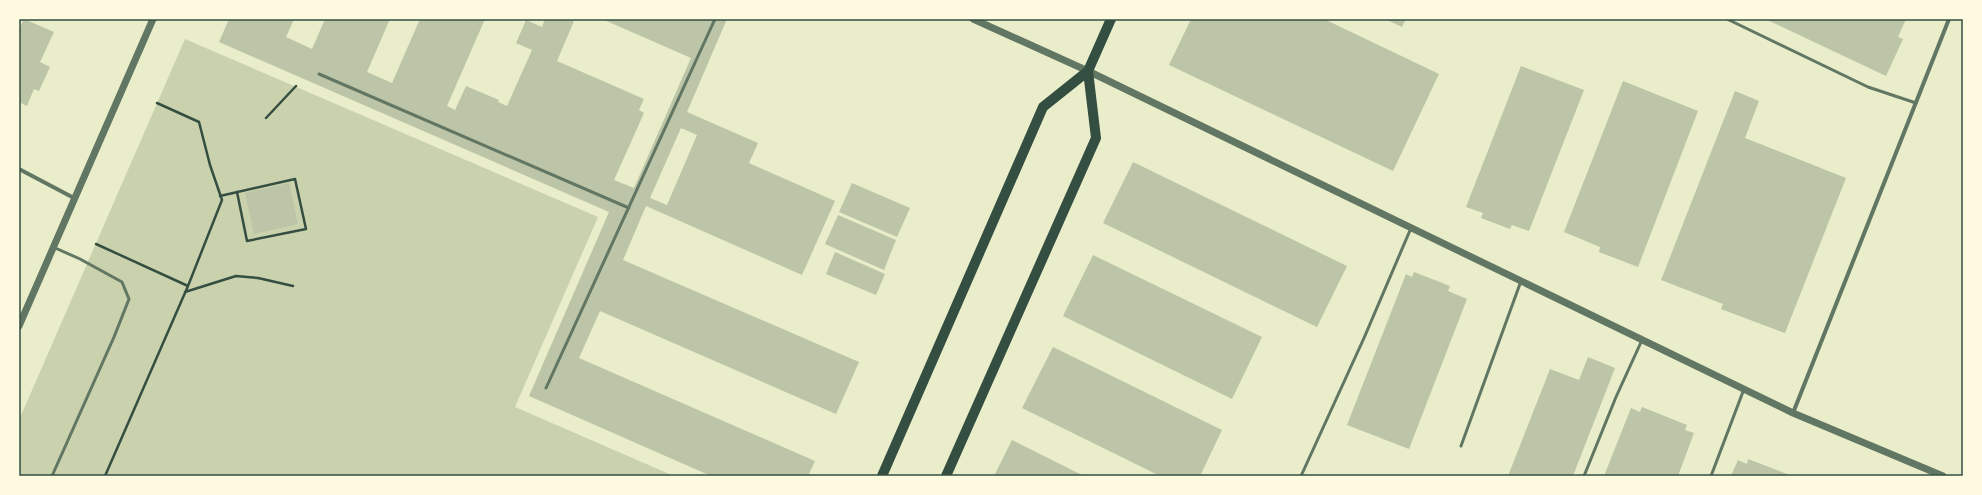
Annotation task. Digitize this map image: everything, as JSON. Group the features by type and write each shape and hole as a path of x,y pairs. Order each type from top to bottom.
{"main road":[{"path":"882,476 1043,107 1088,71 1111,19"},
{"path":"946,476 1096,138 1088,71"}],"street":[{"path":"19,326 153,19"},
{"path":"973,19 1088,71 1793,413 1943,476"},
{"path":"1793,413 1949,19"},
{"path":"19,169 74,198"}],"lane":[{"path":"546,388 716,19"},
{"path":"1727,19 1868,87 1916,103"},
{"path":"319,74 629,208"},
{"path":"1301,476 1364,338 1411,228"},
{"path":"52,476 129,300 122,282 80,259 53,247"},
{"path":"1461,446 1521,281"},
{"path":"1584,476 1616,396 1642,340"},
{"path":"1711,476 1744,389"}],"path":[{"path":"266,118 296,86"},
{"path":"104,476 188,286 222,200 210,165 199,122 157,103"},
{"path":"220,196 295,179 306,229 248,241 238,192"},
{"path":"96,244 188,286"},
{"path":"185,293 236,276 258,278 293,286"}],"green space":[{"path":"185,39 598,217 515,407 674,476 19,476 19,420"}],"building":[{"path":"24,19 54,32 40,62 50,67 39,91 34,89 27,106 19,102 19,29"},
{"path":"229,19 294,19 286,37 312,49 325,19 390,19 367,72 392,83 420,19 485,19 447,106 455,110 466,86 499,100 498,102 507,106 532,50 516,43 526,20 542,27 545,19 569,19 574,21 557,61 644,99 639,110 644,113 614,180 634,188 691,58 602,19 727,19 687,112 758,143 749,163 835,201 802,275 646,206 623,260 859,362 836,414 600,311 579,358 815,461 808,476 711,476 529,396 609,212 219,42","holes":["681,128 697,135 667,205 650,198"]},
{"path":"1191,19 1324,19 1439,74 1393,171 1169,65"},
{"path":"1385,19 1406,19 1402,27"},
{"path":"1765,19 1906,19 1898,37 1903,39 1886,76"},
{"path":"1521,66 1584,90 1529,231 1512,225 1510,229 1481,218 1483,213 1466,207"},
{"path":"1623,81 1698,111 1638,267 1599,252 1600,247 1564,232"},
{"path":"1735,91 1759,101 1745,138 1846,178 1785,333 1721,309 1723,304 1661,280"},
{"path":"1133,162 1347,266 1317,327 1103,223"},
{"path":"289,183 298,224 254,234 245,193"},
{"path":"852,183 910,208 897,237 839,212"},
{"path":"838,215 896,240 884,270 825,244"},
{"path":"835,252 885,274 876,295 826,274"},
{"path":"1093,255 1262,337 1232,399 1063,316"},
{"path":"1414,272 1450,286 1448,291 1467,299 1409,449 1347,425 1406,274 1412,277"},
{"path":"1053,347 1222,430 1200,476 1160,476 1022,408"},
{"path":"1588,357 1615,368 1573,476 1508,476 1550,369 1579,380"},
{"path":"1642,407 1687,425 1685,430 1694,433 1678,476 1604,476 1631,408 1640,412"},
{"path":"1012,440 1084,476 994,476"},
{"path":"1748,459 1792,476 1731,476 1738,460 1747,464"}]}
